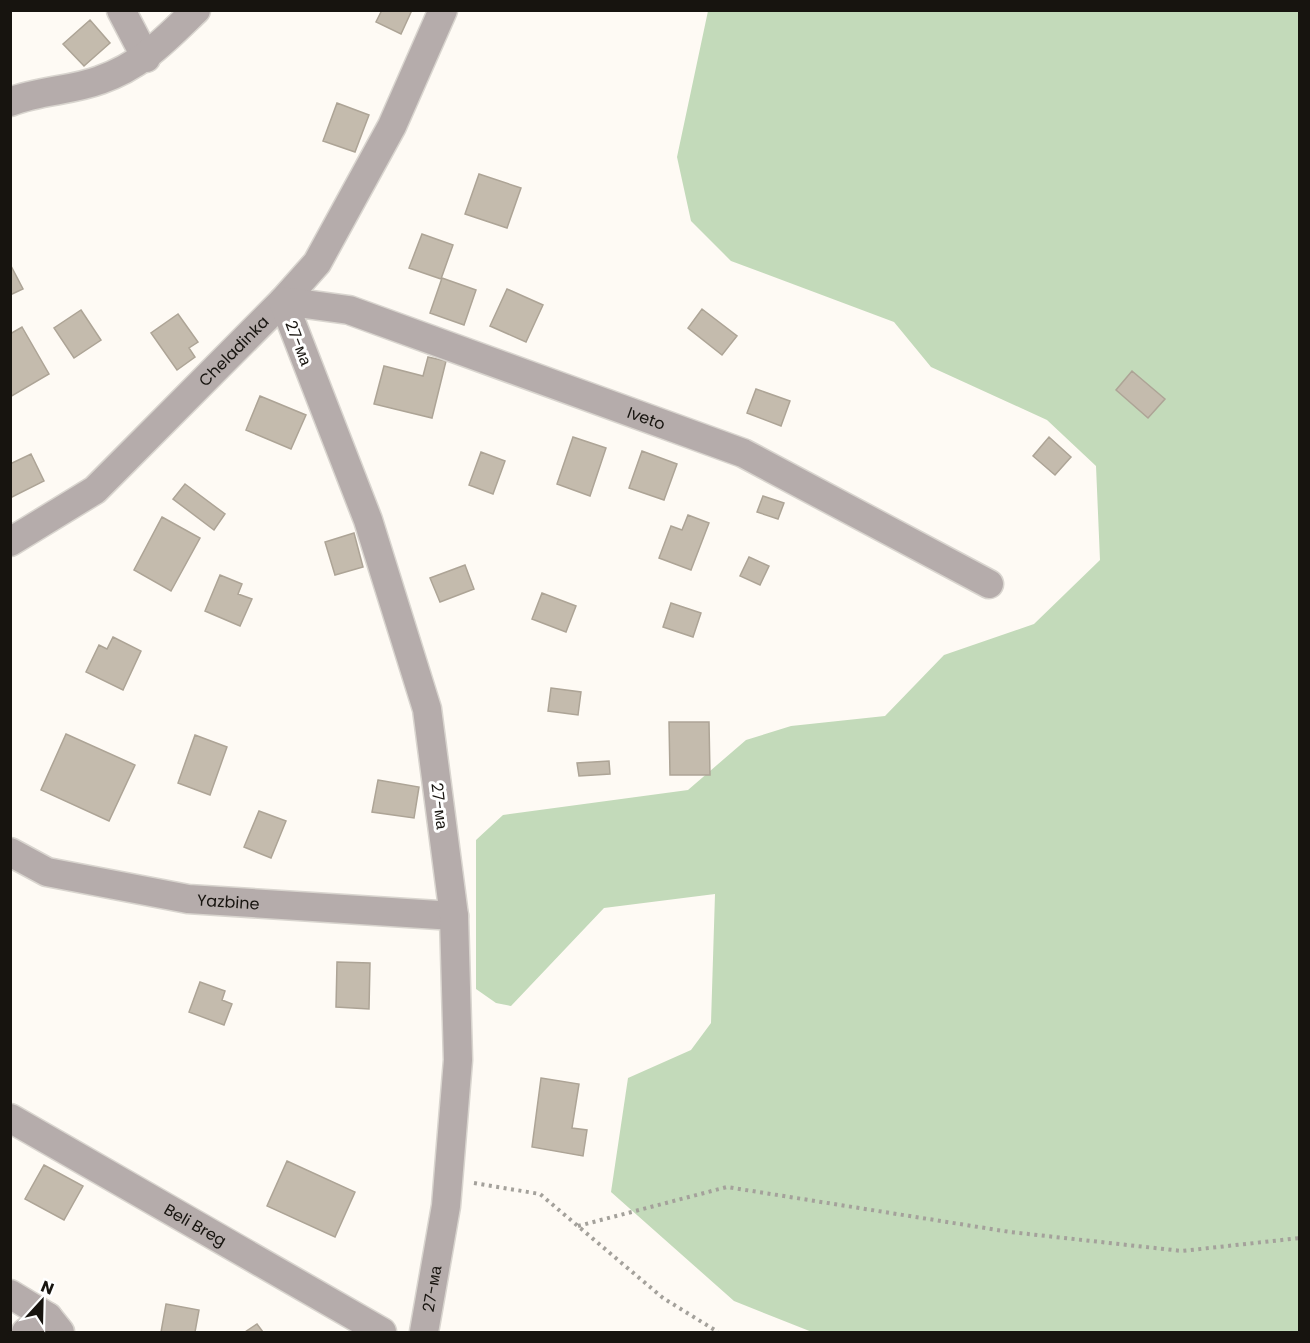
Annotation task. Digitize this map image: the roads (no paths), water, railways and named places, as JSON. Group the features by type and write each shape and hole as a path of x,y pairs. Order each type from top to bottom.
{"street":[{"path":"121,10 147,58"},
{"path":"10,102 33,93 99,81 147,58 196,10"},
{"name":"Cheladinka","path":"10,542 95,490 283,301 322,253 392,126 443,10"},
{"name":"Iveto","path":"283,301 349,310 743,453 989,584"},
{"name":"27-ма","path":"283,301 368,520 427,709 454,916 458,1060 446,1206 424,1332"},
{"name":"Yazbine","path":"10,852 47,872 188,899 454,916"},
{"name":"Beli Breg","path":"10,1118 382,1332"},
{"path":"10,1294 45,1327"}]}
